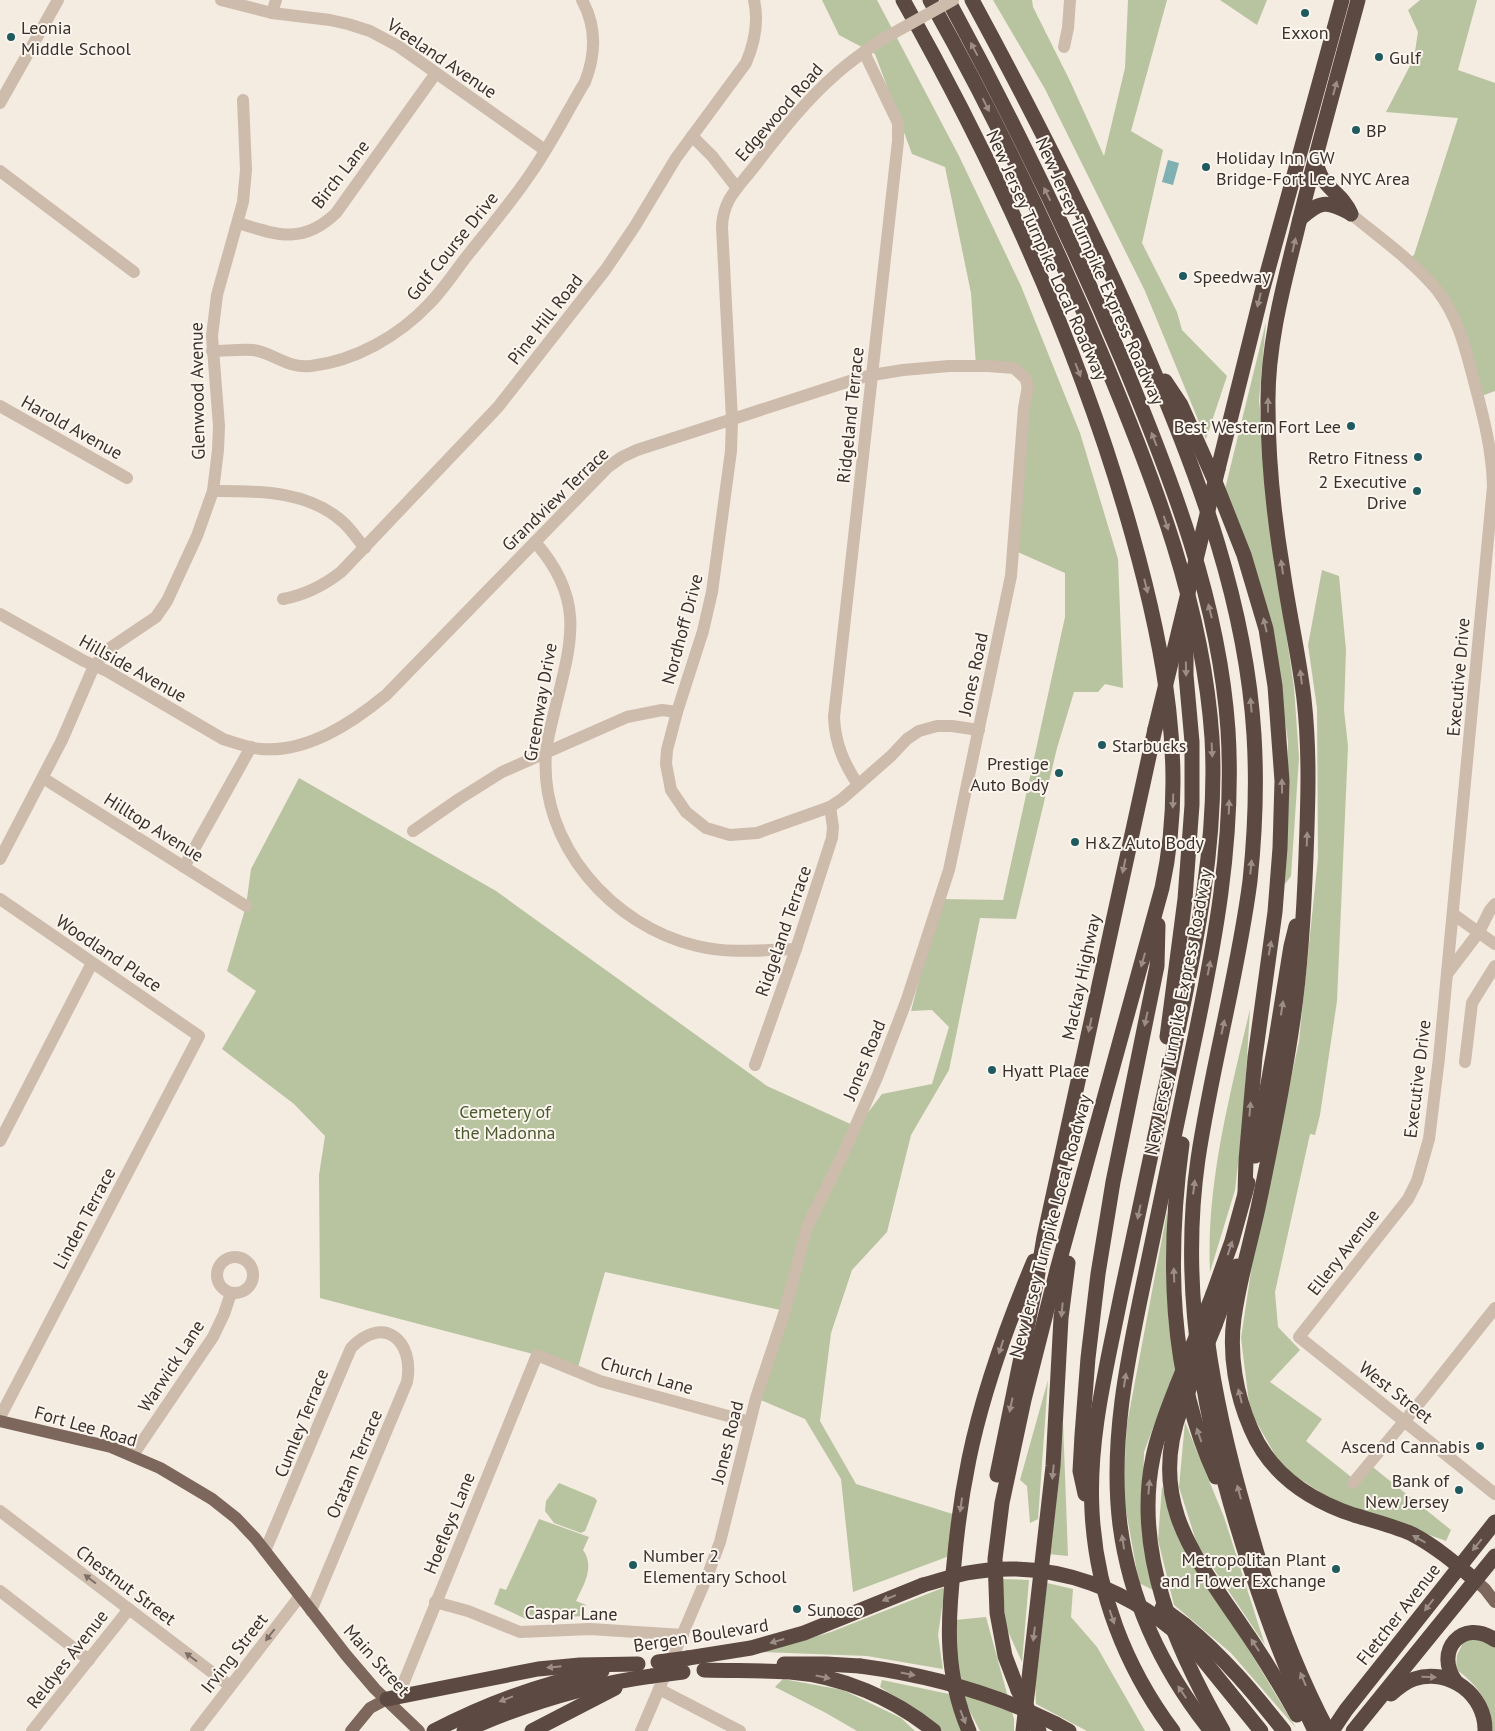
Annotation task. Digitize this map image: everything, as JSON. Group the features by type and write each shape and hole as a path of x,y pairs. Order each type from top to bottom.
{"highway":[{"name":"New Jersey Turnpike Local Roadway","path":"903,0 957,100 1045,287 1088,394 1128,520 1155,626 1171,735 1173,781 1171,830 1167,865 1159,902 1100,1108 1051,1292 1010,1463 997,1531 995,1559 1000,1639 1018,1690 1039,1731"},
{"name":"New Jersey Turnpike Express Roadway","path":"930,0 1014,161 1082,309 1150,477 1182,573 1194,617 1204,673 1212,736 1213,782 1207,878 1200,924 1106,1366 1097,1419 1092,1488 1094,1535 1104,1589 1124,1647 1145,1689 1173,1731"},
{"name":"New Jersey Turnpike Express Roadway","path":"948,0 1041,180 1104,317 1137,397 1194,550 1212,619 1220,665 1229,759 1228,820 1224,868 1217,922 1189,1067 1128,1363 1120,1424 1117,1479 1119,1519 1124,1551 1133,1586 1145,1620 1172,1676 1211,1731"},
{"path":"972,0 1067,181 1144,349 1192,466 1227,576 1238,621 1247,671 1254,741 1255,813 1249,884 1238,954 1200,1144 1193,1200 1191,1236 1193,1305 1199,1359 1216,1444 1233,1512 1253,1578 1278,1646 1295,1690 1315,1731"},
{"path":"1164,1096 1164,1056 1182,927 1190,850 1193,783 1186,675 1186,602 1262,288 1342,0"},
{"path":"1358,0 1300,219 1274,334 1269,370 1270,463 1275,519 1283,574 1297,645 1306,720 1309,777 1301,951 1293,1023 1261,1195 1236,1308 1233,1337 1234,1366 1240,1396 1256,1441 1271,1463 1291,1482 1306,1493 1338,1509 1408,1533 1425,1541 1475,1580"},
{"path":"1316,157 1322,178 1346,203 1351,214"},
{"path":"1300,219 1322,203 1331,204 1351,214"},
{"path":"1144,349 1182,405 1235,530 1260,603 1275,686 1282,781 1280,848 1275,912 1255,1057 1245,1193"},
{"name":"Mackay Highway","path":"1044,1237 1155,729 1186,602"},
{"path":"1223,1731 1191,1672 1173,1629 1160,1589 1150,1534 1148,1496 1153,1458 1162,1424 1232,1241 1254,1160 1291,946 1305,888"},
{"path":"1094,1535 1080,1470 1083,1410 1090,1339 1108,1207 1157,966 1159,902"},
{"path":"1189,1067 1186,1115 1173,1235 1177,1325 1184,1378 1196,1427 1204,1450 1233,1512"},
{"path":"1023,1731 1054,1466 1064,1282 1097,1150 1100,1108"},
{"path":"1261,1195 1237,1267 1180,1409 1172,1432 1168,1462 1172,1496 1183,1530 1202,1567 1308,1731"},
{"path":"1191,1236 1200,1278 1208,1345 1216,1390 1243,1506 1262,1571 1280,1621 1309,1692 1332,1728"},
{"path":"996,1595 987,1551 989,1517 1044,1237"},
{"path":"969,1731 953,1683 948,1643 951,1586 964,1482 975,1432 996,1362 1016,1304 1044,1237"},
{"name":"Fletcher Avenue","path":"1332,1728 1495,1522"},
{"path":"1353,1731 1495,1556"},
{"name":"Bergen Boulevard","path":"464,1731 514,1710 567,1693 655,1669 686,1665 804,1634 923,1585 968,1573 1024,1569 1063,1575"},
{"path":"1063,1575 1100,1586 1134,1602 1166,1623 1196,1651 1261,1731"},
{"path":"1063,1575 1091,1576 1116,1583 1172,1615 1203,1640 1230,1667 1284,1731"},
{"path":"1456,1682 1450,1672 1447,1661 1449,1650 1453,1643 1464,1634 1472,1632 1484,1634 1495,1640"},
{"path":"704,1670 797,1663 860,1666 924,1677 969,1689 1021,1708 1069,1731"},
{"path":"387,1700 538,1668 638,1664"},
{"name":"Bergen Boulevard","path":"435,1731 472,1712 535,1689 581,1675 638,1664 655,1669"},
{"name":"Bergen Boulevard","path":"686,1665 704,1670"},
{"path":"532,1731 655,1669"},
{"path":"704,1670 790,1672 833,1679 879,1696 906,1711 934,1731"},
{"path":"1376,1705 1404,1684 1416,1678 1434,1677 1456,1682 1477,1700 1484,1714 1485,1731"}],"main road":[{"name":"Fort Lee Road","path":"0,1421 88,1441 133,1455 160,1468 212,1499 236,1518 266,1551 311,1610"},
{"path":"1475,1580 1495,1602"},
{"name":"Main Street","path":"311,1610 375,1689 419,1731"},
{"path":"351,1731 370,1708 387,1700"}],"street":[{"path":"0,103 58,0"},
{"name":"Vreeland Avenue","path":"221,0 272,13 330,20 370,31 398,46 545,150"},
{"path":"272,13 276,0"},
{"name":"Golf Course Drive","path":"212,351 254,350 287,364 310,366 356,354 378,344 396,333 430,304 510,202 545,150 585,82 591,67 594,38 592,24 582,0"},
{"name":"Pine Hill Road","path":"283,599 310,592 341,572 498,407 606,269 635,226 676,158 746,63 756,32 754,0"},
{"name":"Edgewood Road","path":"737,188 777,137 834,75 881,40 953,0"},
{"path":"1064,47 1068,28 1070,0"},
{"name":"Ridgeland Terrace","path":"858,785 842,759 837,746 834,717 898,141 898,123 864,52"},
{"name":"Birch Lane","path":"238,223 269,233 288,235 305,233 327,221 336,212 436,73"},
{"name":"Glenwood Avenue","path":"0,859 66,733 94,666 110,648 156,617 168,601 197,536 212,491 218,450 219,426 212,351 213,317 217,295 243,202 246,180 243,100"},
{"path":"692,136 712,156 737,188"},
{"path":"0,171 134,272"},
{"name":"Nordhoff Drive","path":"737,188 730,196 724,209 722,227 732,419 731,451 712,592 703,631 667,750 668,777 671,790 686,812 695,820 717,832 742,835 763,832 830,807 842,799 891,756 906,739 919,731 937,726 979,730"},
{"name":"Executive Drive","path":"1351,214 1422,274 1446,304 1457,322 1464,341 1489,436 1492,461 1493,486 1447,974 1429,1139 1414,1188"},
{"name":"Grandview Terrace","path":"251,747 276,748 302,743 337,729 364,713 386,695 608,467 622,457 637,450 872,375 948,366 988,366 1014,368 1025,378"},
{"name":"Jones Road","path":"641,1731 720,1542 756,1398 785,1311 807,1227 845,1150 878,1076 906,1002 949,870 1011,576 1024,408 1028,394 1025,378"},
{"name":"Harold Avenue","path":"0,406 127,478"},
{"path":"212,491 271,492 302,499 337,517 365,548"},
{"name":"Greenway Drive","path":"535,542 555,567 562,581 570,611 568,654 546,753 547,786 558,826 568,848 591,882 606,897 624,912 659,933 698,946 739,951 796,950"},
{"name":"Hillside Avenue","path":"0,614 94,666 107,671 223,739 251,747"},
{"path":"413,831 502,772 627,717 662,710 678,712"},
{"path":"184,867 251,747"},
{"name":"Hilltop Avenue","path":"43,778 246,906"},
{"name":"Ridgeland Terrace","path":"755,1066 796,950 832,838 834,827 830,807"},
{"name":"Woodland Place","path":"0,899 199,1036"},
{"path":"1447,974 1479,932 1495,904"},
{"path":"1453,914 1495,944"},
{"path":"0,1141 92,963"},
{"path":"1465,1062 1472,1003 1495,966"},
{"name":"Linden Terrace","path":"0,1417 199,1036"},
{"name":"Ellery Avenue","path":"1298,1337 1408,1199 1414,1188"},
{"name":"Warwick Lane","path":"133,1455 213,1337 231,1293"},
{"path":"1353,1483 1495,1308"},
{"name":"Cumley Terrace","path":"266,1551 351,1348 358,1341 372,1334 390,1334"},
{"name":"Oratam Terrace","path":"311,1610 407,1382 409,1372 407,1351 402,1343 390,1334"},
{"name":"West Street","path":"1298,1337 1495,1494"},
{"name":"Church Lane","path":"537,1355 600,1382 750,1422"},
{"name":"Hoefleys Lane","path":"387,1700 395,1695 403,1684 537,1355"},
{"name":"Chestnut Street","path":"0,1511 230,1686"},
{"path":"0,1591 89,1660"},
{"name":"Irving Street","path":"196,1731 300,1596"},
{"name":"Caspar Lane","path":"435,1602 468,1611 520,1632 590,1629 682,1635"},
{"name":"Reldyes Avenue","path":"32,1731 129,1609"},
{"path":"659,1689 740,1731"}],"green space":[{"name":"Cemetery of the Madonna","path":"822,0 877,0 959,156 1021,286 1080,433 1118,559 1123,688 1105,684 1098,692 1074,692 1057,748 1016,919 980,918 949,1070 911,1135 887,1232 852,1270 831,1333 820,1421 856,1484 956,1515 952,1555 853,1592 841,1479 805,1419 756,1398 785,1311 605,1272 577,1371 537,1355 320,1298 319,1175 325,1136 294,1104 222,1049 256,991 227,971 246,906 251,869 299,778 496,891 767,1086 857,1127 882,1094 932,1084 949,1027 932,1010 911,1011 940,899 1003,900 1065,617 1065,573 1013,550 1024,408 1020,372 976,366 971,293 945,167 912,154 875,54 839,35"},
{"path":"993,0 1032,0 1033,7 1070,81 1104,156 1125,68 1128,0 1167,0 1131,131 1163,150 1142,243 1177,312 1182,330 1227,376 1206,439 1145,291 1045,89"},
{"path":"1220,0 1267,0 1257,25"},
{"path":"1420,0 1477,0 1458,70 1495,83 1495,391 1479,397 1457,322 1406,260 1414,255 1458,118 1386,112 1414,58 1418,32 1408,10"},
{"path":"1266,322 1259,400 1275,558 1294,687 1299,758 1291,876 1285,884 1288,741 1279,682 1225,489"},
{"path":"1322,570 1339,576 1346,650 1344,710 1348,746 1337,1001 1320,1115 1315,1135 1310,1134 1275,1292 1278,1327 1300,1350 1270,1382 1322,1419 1306,1441 1355,1480 1369,1464 1451,1530 1446,1541 1329,1498 1282,1467 1250,1411 1241,1338 1253,1258 1299,1041 1318,858 1317,708 1308,645"},
{"path":"1250,1009 1243,1122 1235,1190 1210,1272 1212,1205 1221,1139"},
{"path":"1167,1212 1167,1284 1178,1361 1144,1452 1142,1526 1153,1590 1139,1583 1123,1494 1127,1424"},
{"path":"1048,1380 1038,1519 1030,1523 1027,1486 1020,1480"},
{"path":"1063,1421 1068,1556 1048,1554"},
{"path":"1185,1422 1224,1517 1265,1645 1197,1544 1179,1487"},
{"path":"559,1483 595,1498 597,1501 585,1531 581,1533 554,1523 545,1511 546,1501"},
{"path":"1162,1486 1188,1556 1235,1627 1296,1728 1231,1653 1174,1605 1158,1540"},
{"path":"539,1519 589,1537 583,1550 588,1563 587,1575 576,1601 586,1605 582,1616 528,1620 494,1604 500,1588 506,1590"},
{"path":"1002,1579 1029,1580 1022,1662 1006,1627"},
{"path":"1047,1583 1073,1589 1071,1617 1097,1647 1145,1731 1087,1731 1036,1704 1035,1679"},
{"path":"945,1587 938,1635 943,1669 867,1656 762,1652 831,1632"},
{"path":"986,1617 1014,1719 1014,1731 980,1731 964,1700 958,1674 955,1620"},
{"path":"1478,1638 1495,1646 1495,1731 1493,1731 1482,1696 1472,1683 1456,1669 1457,1655 1464,1641"},
{"path":"783,1679 843,1690 901,1718 915,1731 857,1731 775,1687"},
{"path":"882,1680 949,1694 963,1731 943,1731 921,1713 880,1687"}],"water":[{"path":"1168,160 1179,163 1173,185 1162,182"}],"place":[{"name":"Exxon","path":"1305,13"},
{"name":"Leonia Middle School","path":"11,37"},
{"name":"Gulf","path":"1379,57"},
{"name":"BP","path":"1356,130"},
{"name":"Holiday Inn GW Bridge-Fort Lee NYC Area","path":"1206,167"},
{"name":"Speedway","path":"1183,276"},
{"name":"Best Western Fort Lee","path":"1351,426"},
{"name":"Retro Fitness","path":"1418,457"},
{"name":"2 Executive Drive","path":"1417,491"},
{"name":"Starbucks","path":"1102,745"},
{"name":"Prestige Auto Body","path":"1059,773"},
{"name":"H&Z Auto Body","path":"1075,842"},
{"name":"Hyatt Place","path":"992,1070"},
{"name":"Ascend Cannabis","path":"1480,1446"},
{"name":"Bank of New Jersey","path":"1459,1490"},
{"name":"Number 2 Elementary School","path":"633,1565"},
{"name":"Metropolitan Plant and Flower Exchange","path":"1336,1569"},
{"name":"Sunoco","path":"797,1609"}]}
